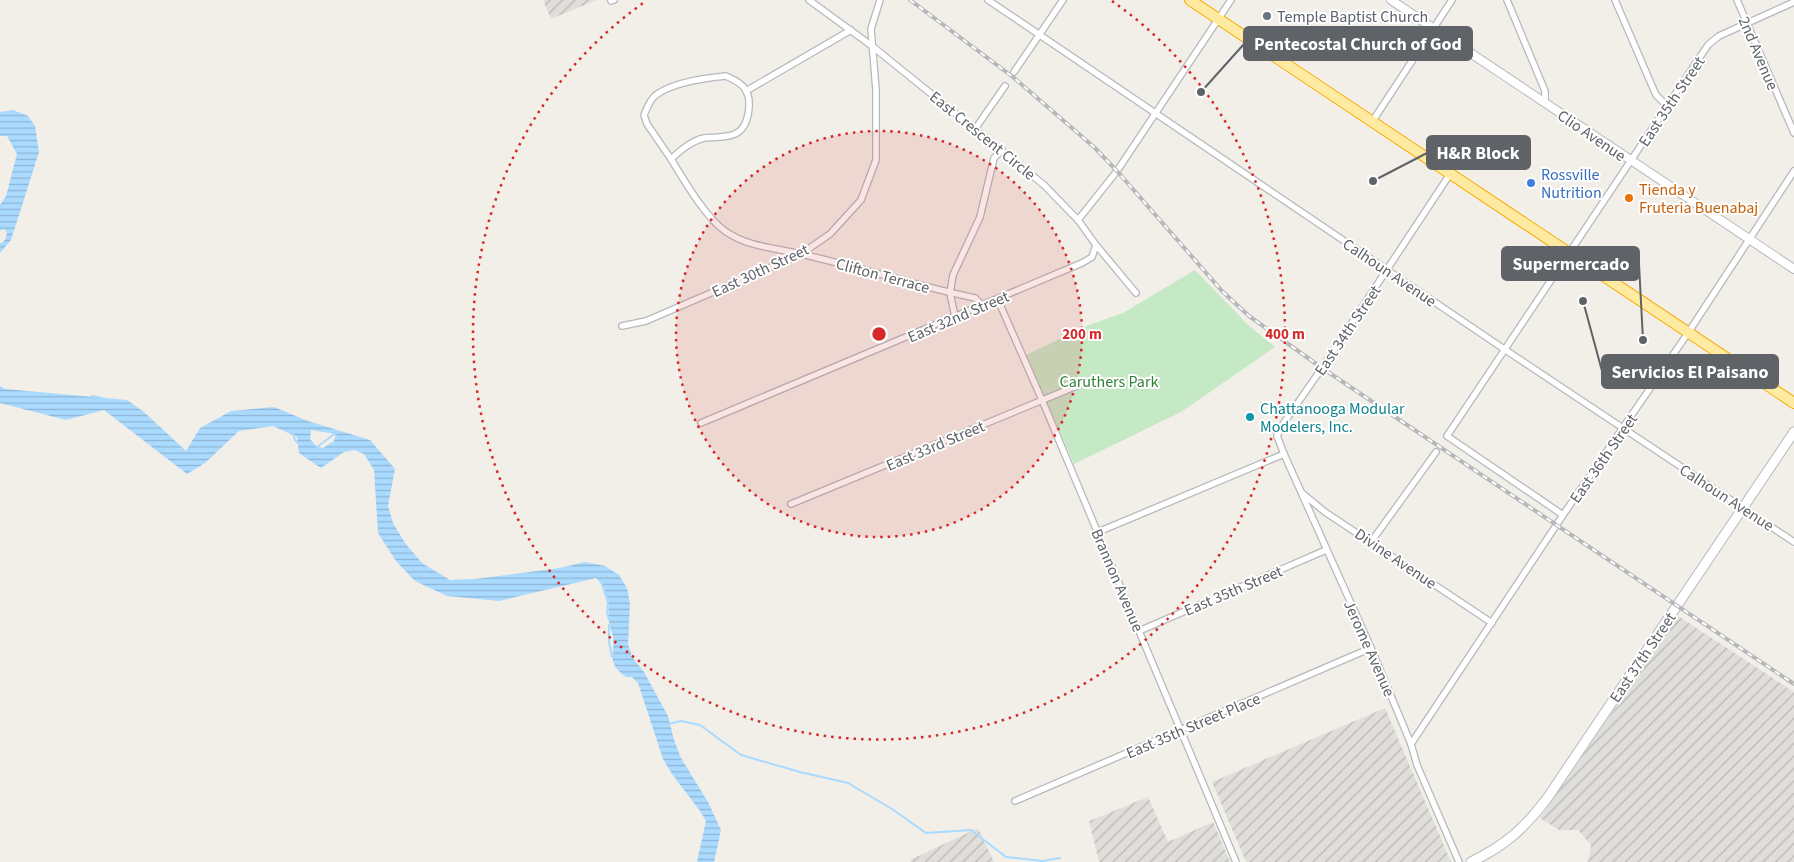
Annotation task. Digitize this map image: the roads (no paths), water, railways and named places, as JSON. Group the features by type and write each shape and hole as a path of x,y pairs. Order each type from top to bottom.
{"highway":[{"path":"1190,0 1794,403"}],"main road":[{"name":"East 37th Street","path":"1471,862 1492,852 1530,821 1794,432"}],"street":[{"name":"East Crescent Circle","path":"810,0 872,46 1044,185 1078,220 1096,245 1136,292"},
{"name":"East 30th Street","path":"622,326 646,321 801,254 830,234 861,200 876,160 876,90 871,29 880,0"},
{"name":"Calhoun Avenue","path":"988,0 1504,349 1794,542"},
{"path":"1014,72 1063,0"},
{"path":"1078,220 1117,170 1231,0"},
{"name":"Clio Avenue","path":"1391,0 1794,269"},
{"path":"1372,122 1452,0"},
{"path":"1507,0 1545,91 1545,104"},
{"path":"1615,0 1656,96 1667,106"},
{"name":"2nd Avenue","path":"1737,0 1794,133"},
{"name":"East 35th Street","path":"1563,515 1447,436 1630,160 1713,40 1794,2"},
{"path":"670,159 690,144 701,139 734,134 740,130 745,122 749,108 746,91 850,30"},
{"name":"Clifton Terrace","path":"746,91 741,84 726,76 694,80 656,95 649,103 644,115 646,124 670,159 712,219 725,231 757,245 801,254 975,298 983,306"},
{"path":"975,129 1005,86"},
{"path":"955,317 950,293 953,275 980,217 994,158 1002,150"},
{"name":"East 36th Street","path":"1411,744 1563,515 1688,333 1794,171"},
{"name":"East 34th Street","path":"1277,436 1283,424 1450,174"},
{"name":"East 32nd Street","path":"701,423 998,300 1082,263 1092,257 1096,245"},
{"name":"Brannon Avenue","path":"998,300 1140,631 1236,862"},
{"name":"East 33rd Street","path":"791,504 1079,385"},
{"name":"Jerome Avenue","path":"1277,436 1300,492 1371,648 1411,744 1417,764 1459,862"},
{"path":"1371,542 1436,452"},
{"path":"1098,532 1284,454"},
{"name":"Divine Avenue","path":"1300,492 1325,512 1492,623"},
{"name":"East 35th Street","path":"1140,631 1326,550"},
{"name":"East 35th Street Place","path":"1016,801 1371,648"}],"water":[{"path":"13,110 28,116 35,126 39,152 11,240 0,253 0,244 5,240 7,232 4,229 0,230 0,205 6,196 17,154 7,136 0,136 0,112"},
{"path":"0,386 5,389 127,400 144,412 186,451 200,428 231,411 274,407 308,421 370,440 395,469 388,506 393,523 405,543 422,563 450,580 475,579 560,568 585,562 605,566 619,575 627,588 630,604 628,644 632,657 644,672 668,716 681,758 708,802 721,830 714,862 697,862 706,821 663,759 638,683 632,677 626,677 616,668 613,659 613,636 609,623 606,593 596,578 499,601 447,596 415,581 396,561 378,533 374,470 364,454 354,450 344,452 321,468 299,453 297,437 273,426 239,431 205,463 187,474 104,410 66,420 0,403","holes":["311,430 336,434 334,441 323,448 317,447 310,439"]}],"waterway":[{"path":"92,396 102,398"},
{"path":"293,433 295,440 299,444"},
{"path":"316,448 334,434 336,435"},
{"path":"602,584 608,603 607,612 609,620"},
{"path":"609,625 609,642 612,657"},
{"path":"668,724 681,721 700,725 741,755 800,772 848,783 892,809 926,833 971,830 1006,857 1043,861 1060,858"}],"railway":[{"path":"910,0 1013,77 1094,147 1222,291 1249,316 1322,368 1794,684"}],"place":[{"name":"Temple Baptist Church","path":"1267,16"},
{"name":"Pentecostal Church of God","path":"1201,92"},
{"name":"H&R Block","path":"1373,181"},
{"name":"Rossville Nutrition","path":"1531,183"},
{"name":"Tienda y Fruteria Buenabaj","path":"1629,198"},
{"name":"Servicios El Paisano","path":"1583,301"},
{"name":"Supermercado","path":"1643,340"},
{"name":"Chattanooga Modular Modelers, Inc.","path":"1250,417"}],"park label":[{"name":"Caruthers Park","path":"1109,381"}]}
